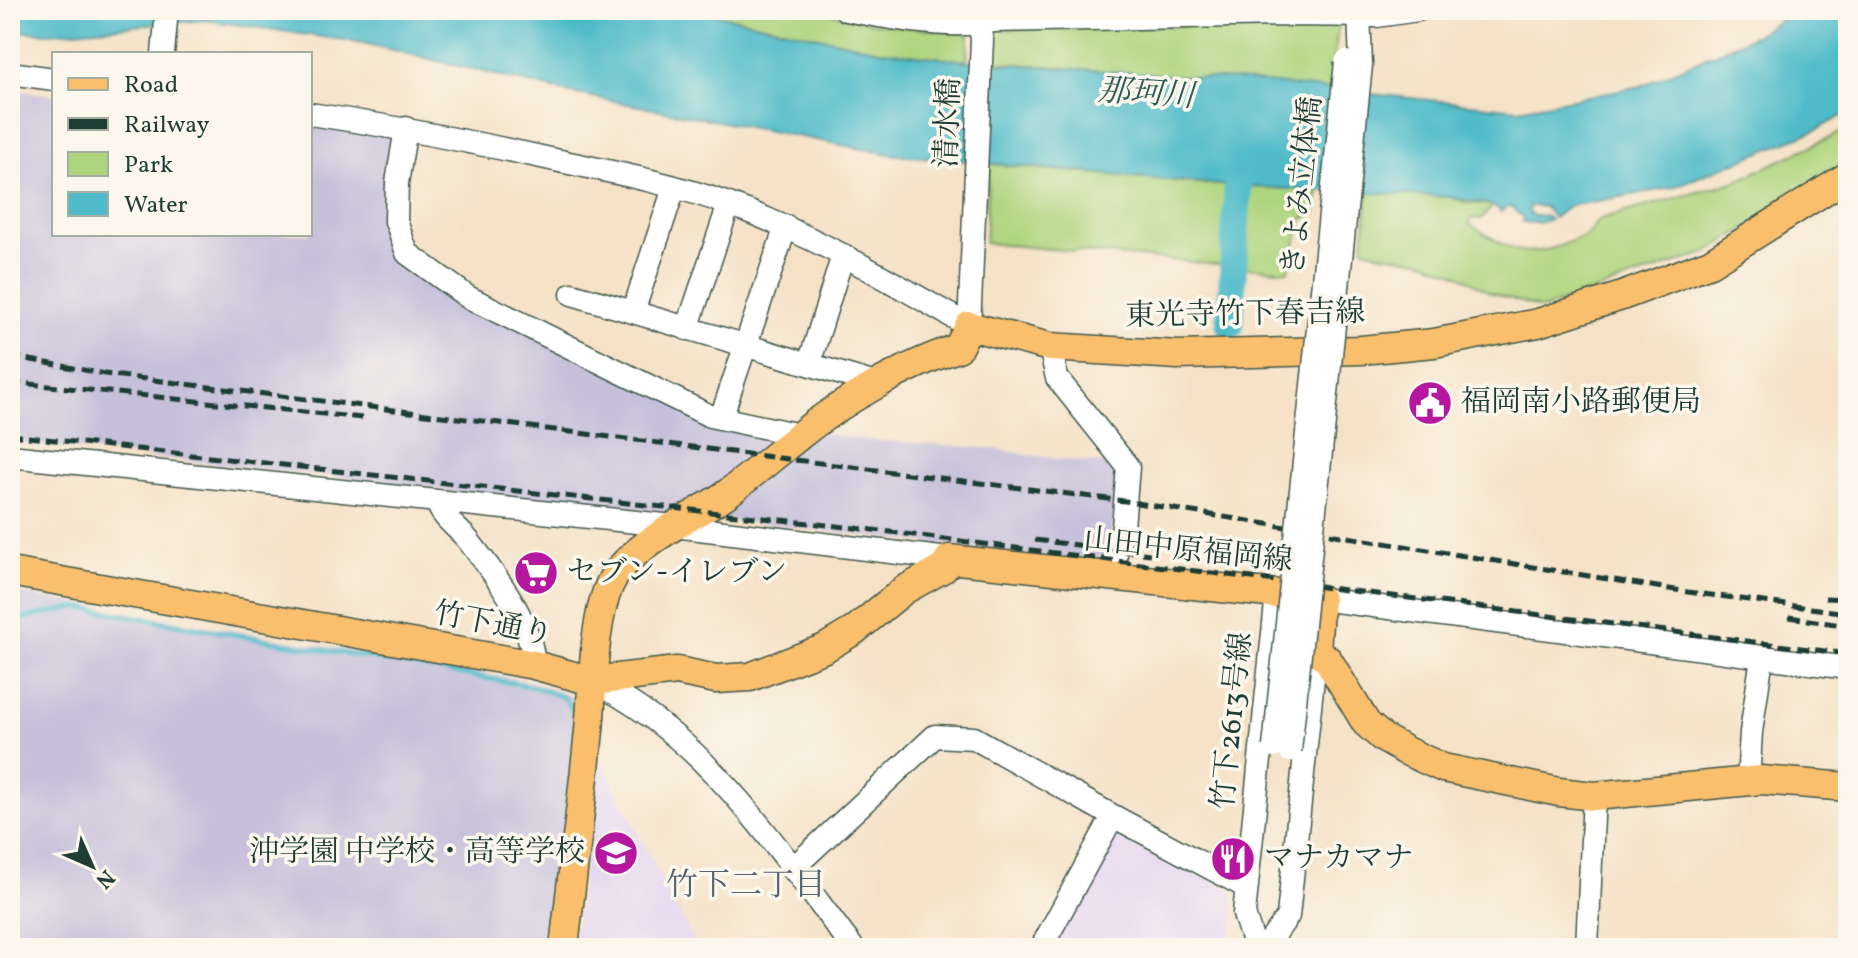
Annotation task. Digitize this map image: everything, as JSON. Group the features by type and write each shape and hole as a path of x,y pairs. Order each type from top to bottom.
{"main road":[{"name":"東光寺竹下春吉線","path":"969,326 1050,347 1178,355 1361,350 1434,343 1538,323 1710,263 1848,176"},
{"path":"564,948 592,681 609,586 621,567 674,526 728,492 800,435 879,385 936,355 958,348 969,326"},
{"path":"592,681 677,671 716,679 750,677 825,648 855,630 904,590 944,568 949,559"},
{"name":"山田中原福岡線","path":"949,559 1320,599 1316,650"},
{"name":"竹下通り","path":"10,572 534,665 592,681"},
{"path":"1316,650 1328,660 1366,723 1383,738 1443,768 1559,792 1594,796 1761,780 1848,787"}],"street":[{"path":"163,52 167,10"},
{"path":"846,10 919,21 980,25 994,21 1418,10"},
{"name":"きよみ立体橋","path":"1260,948 1257,913 1282,749 1359,13"},
{"name":"清水橋","path":"969,326 976,209 980,25"},
{"path":"10,73 52,79"},
{"path":"312,114 406,128 605,171 729,204 786,226 969,326"},
{"path":"406,128 397,183 396,221 407,253 468,297 710,416 800,435"},
{"path":"633,312 674,188"},
{"path":"687,329 729,204"},
{"path":"721,418 786,226"},
{"path":"809,364 843,255"},
{"path":"572,294 879,385"},
{"path":"1050,347 1057,378 1128,467 1123,527 1110,577"},
{"path":"10,456 674,526 949,559"},
{"path":"437,502 439,510 467,539 506,594 530,638 534,665"},
{"name":"竹下2613号線","path":"1260,948 1244,914 1277,594"},
{"path":"1320,599 1848,668"},
{"path":"1260,948 1288,916 1316,650"},
{"path":"1748,783 1762,657"},
{"name":"竹下通り","path":"592,681 628,699 693,751 748,811 853,948"},
{"path":"792,869 935,736 974,738 1246,887"},
{"path":"1587,948 1594,796"},
{"path":"1041,948 1113,816"}],"shaded area":[{"path":"10,90 52,95 52,236 312,236 312,125 396,135 399,251 714,424 824,433 864,440 988,448 1118,465 1110,565 714,518 492,497 375,481 10,442"},
{"path":"10,592 528,681 586,702 556,948 10,948"},
{"name":"沖学園 中学校・高等学校","path":"599,757 697,948 573,948"},
{"path":"1125,831 1230,888 1235,896 1230,948 1052,948 1113,835"}],"green space":[{"path":"695,10 813,10 879,24 969,34 967,61 883,51"},
{"path":"1339,22 1329,90 995,62 996,30"},
{"path":"1848,129 1848,162 1708,252 1542,309 1489,292 1460,275 1424,261 1363,248 1368,191 1449,197 1468,203 1494,205 1481,219 1473,218 1469,224 1507,246 1529,252 1541,251 1585,236 1600,219 1734,182"},
{"path":"989,164 1232,186 1319,190 1315,212 1302,220 1288,271 985,243"}],"water":[{"name":"那珂川","path":"10,10 695,10 883,51 967,61 1235,80 1518,109 1641,86 1756,35 1796,10 1848,10 1848,113 1814,131 1671,188 1569,206 1554,218 1545,207 1531,206 1529,213 1545,215 1550,220 1537,223 1522,222 1523,218 1511,207 1501,212 1484,203 1449,197 1232,186 889,154 566,92 363,43 206,20 50,33 10,31"}],"waterway":[{"path":"1230,325 1240,150"},
{"path":"10,624 28,617 78,607 535,687 565,698 575,715"}],"railway":[{"path":"10,356 105,374 1125,501 1688,592 1848,613"},
{"path":"10,382 363,418"},
{"path":"10,435 882,531 1848,654"},
{"path":"1035,540 1150,554"},
{"path":"1825,598 1848,599"},
{"path":"1789,617 1848,626"}],"place":[{"name":"福岡南小路郵便局","path":"1430,403"},
{"name":"セブン-イレブン","path":"536,573"},
{"name":"沖学園 中学校・高等学校","path":"616,853"},
{"name":"マナカマナ","path":"1233,859"}],"district":[{"name":"竹下二丁目","path":"746,887"}]}
